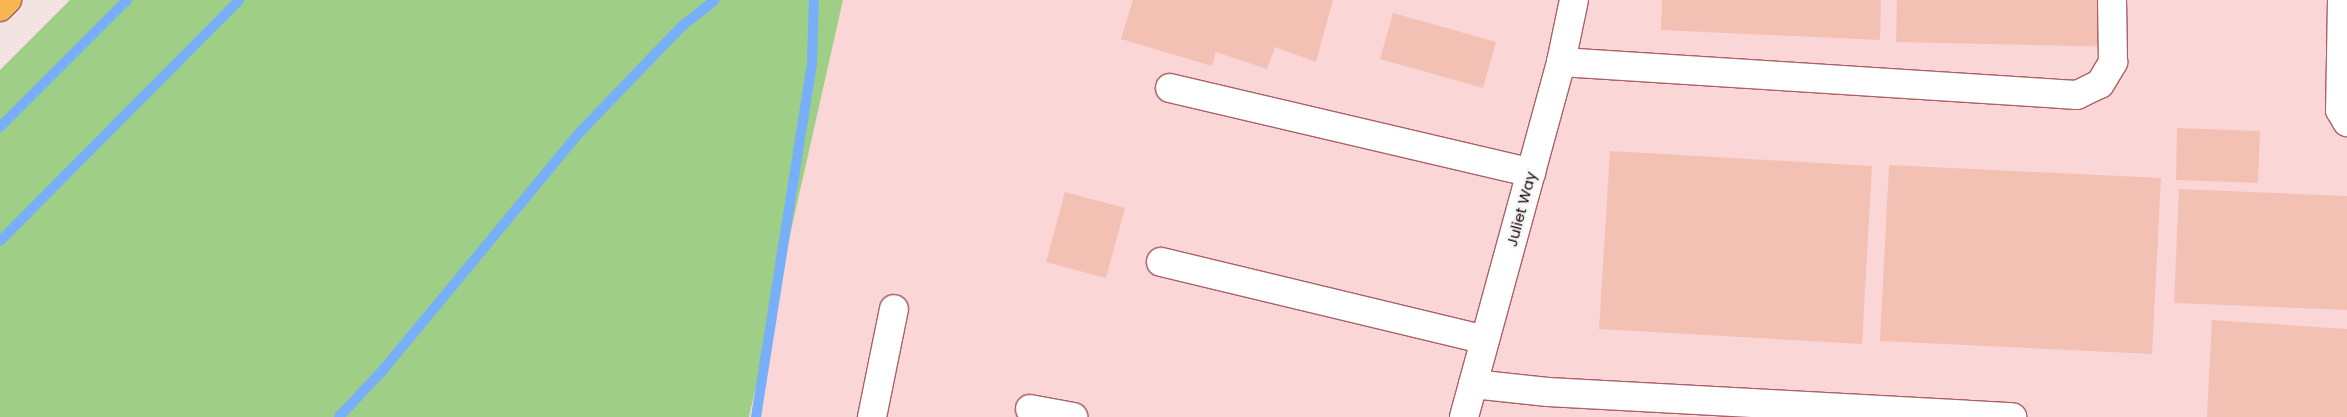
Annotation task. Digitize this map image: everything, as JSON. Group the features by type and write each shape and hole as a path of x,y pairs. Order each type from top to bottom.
{"highway":[{"path":"0,7 7,0"}],"street":[{"name":"Juliet Way","path":"1464,417 1561,62 1574,0"},
{"path":"1561,62 2077,95 2100,84 2113,62 2112,0"},
{"path":"2342,0 2340,110 2347,122"},
{"path":"1170,88 1530,173"},
{"path":"1161,262 1485,340"},
{"path":"872,417 894,309"},
{"path":"1473,384 1557,392 2012,417"},
{"path":"1030,409 1073,417"}],"shaded area":[{"path":"843,0 2347,0 2347,417 749,417"}],"green space":[{"path":"70,0 843,0 749,417 0,417 0,70"}],"building":[{"path":"1133,0 1333,0 1316,62 1275,47 1267,69 1216,52 1212,66 1121,39"},
{"path":"1662,0 1881,0 1880,40 1661,30"},
{"path":"1897,0 2122,0 2120,47 1896,42"},
{"path":"1393,13 1496,42 1483,88 1380,59"},
{"path":"2177,128 2260,131 2258,183 2176,180"},
{"path":"1610,151 1872,166 1862,344 1599,329"},
{"path":"1889,165 2161,178 2152,354 1880,341"},
{"path":"2179,189 2347,196 2347,310 2174,303"},
{"path":"1065,192 1125,208 1106,278 1046,262"},
{"path":"2212,320 2347,329 2347,417 2207,417"}],"waterway":[{"path":"0,127 127,0"},
{"path":"0,241 239,0"},
{"path":"339,417 383,370 581,131 681,27 715,0"},
{"path":"756,417 812,62 814,0"}]}
